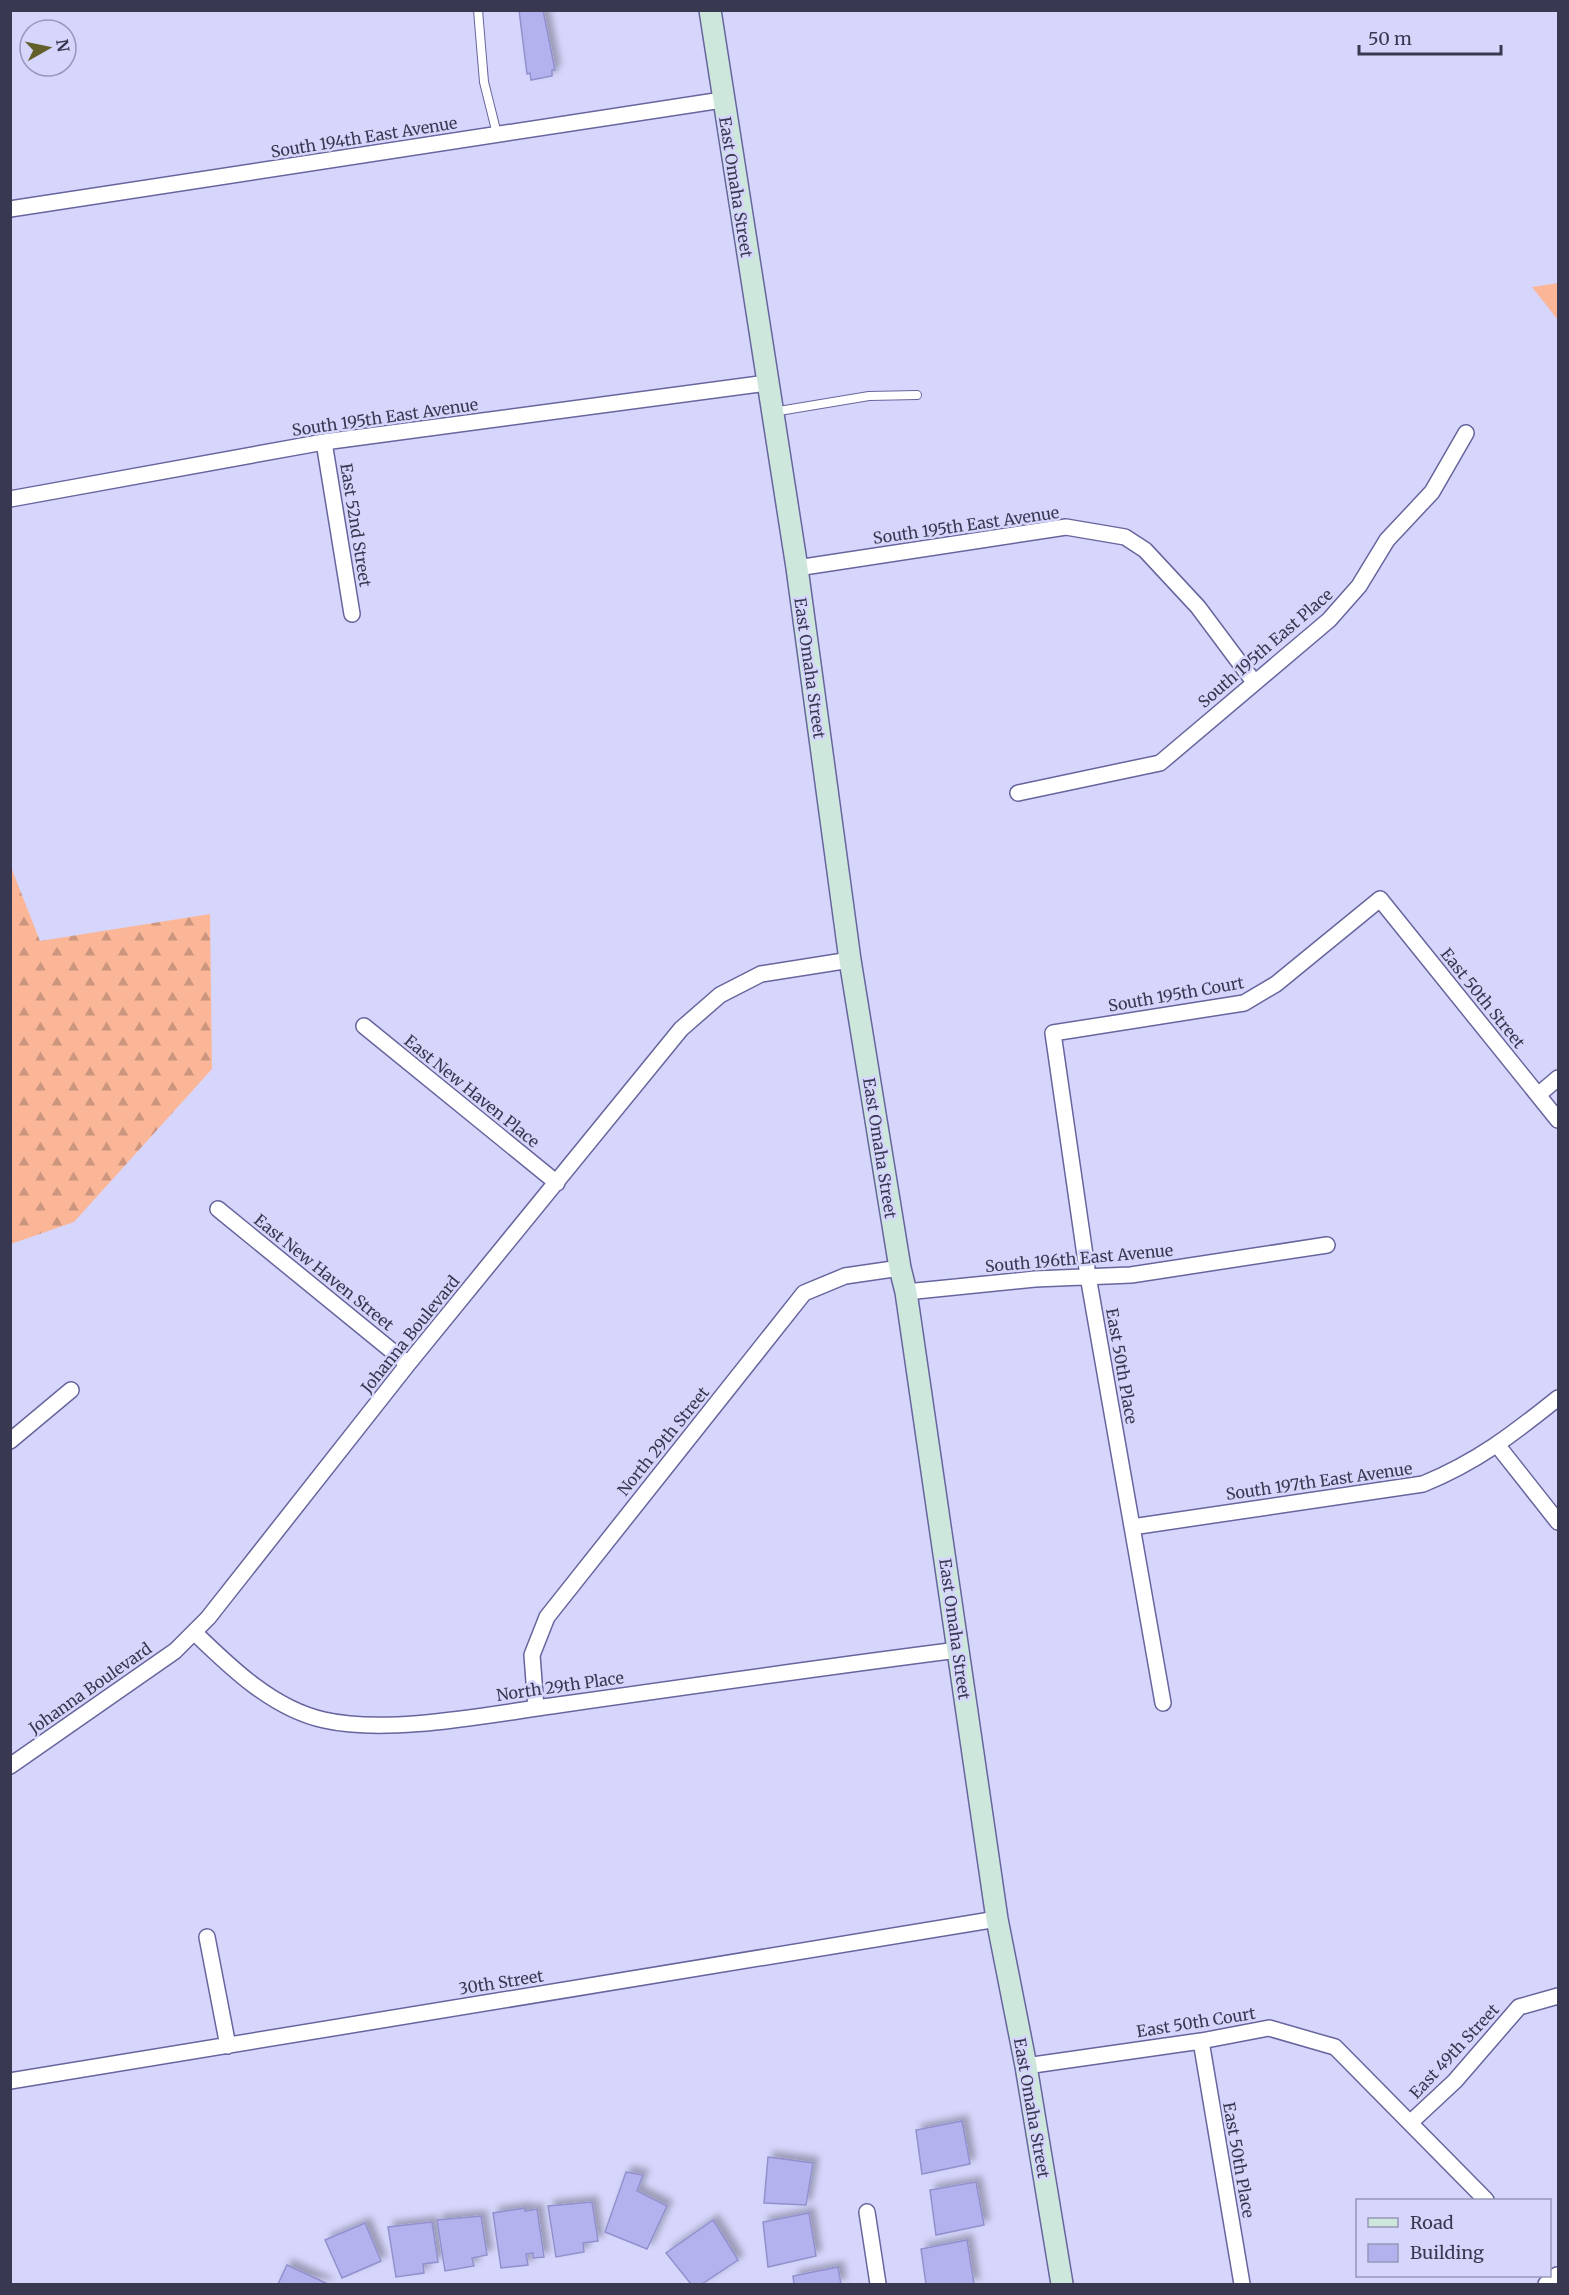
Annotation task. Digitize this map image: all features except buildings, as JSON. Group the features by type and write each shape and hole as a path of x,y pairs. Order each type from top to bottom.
{"street":[{"name":"East Omaha Street","path":"710,10 722,100 796,568 850,960 900,1268 906,1292 997,1919 1026,2066 1062,2284"},
{"name":"South 194th East Avenue","path":"10,209 722,100"},
{"name":"South 195th East Avenue","path":"10,499 324,442 767,383"},
{"name":"South 195th East Place","path":"1018,793 1160,763 1329,620 1359,586 1387,540 1432,492 1466,433"},
{"name":"East 52nd Street","path":"324,442 352,614"},
{"name":"South 195th East Avenue","path":"796,568 1066,527 1125,537 1145,550 1198,607 1254,682"},
{"name":"South 195th Court","path":"1053,1033 1244,1003 1276,984 1380,899"},
{"name":"East 50th Street","path":"1380,899 1558,1120"},
{"name":"Johanna Boulevard","path":"10,1766 175,1651 208,1618 408,1364 681,1029 720,995 761,974 850,960"},
{"name":"East New Haven Place","path":"364,1026 557,1183"},
{"name":"East 50th Place","path":"1053,1033 1088,1276 1163,1703"},
{"path":"1538,1095 1558,1078"},
{"name":"East New Haven Street","path":"218,1209 408,1364"},
{"name":"South 196th East Avenue","path":"906,1292 1088,1276 1131,1275 1327,1245"},
{"name":"North 29th Street","path":"536,1708 532,1655 547,1617 804,1293 845,1276 900,1268"},
{"path":"10,1441 71,1390"},
{"name":"South 197th East Avenue","path":"1132,1527 1424,1484 1451,1473 1498,1446 1558,1398"},
{"path":"1498,1446 1558,1522"},
{"name":"North 29th Place","path":"194,1632 222,1659 265,1693 290,1707 322,1720 356,1725 388,1725 536,1708 958,1650"},
{"name":"30th Street","path":"10,2081 997,1919"},
{"path":"207,1937 228,2046"},
{"name":"East 49th Street","path":"1411,2122 1455,2081 1519,2007 1558,1996"},
{"name":"East 50th Court","path":"1026,2066 1201,2041 1269,2028 1335,2047 1485,2199"},
{"name":"East 50th Place","path":"1201,2041 1242,2284"},
{"path":"867,2212 878,2284"}],"lane":[{"path":"478,10 484,82 497,134"},
{"path":"771,412 869,396 917,395"}],"green space":[{"path":"1558,283 1558,320 1532,287"},
{"path":"11,867 40,941 210,914 212,1069 74,1222 11,1244"}]}
